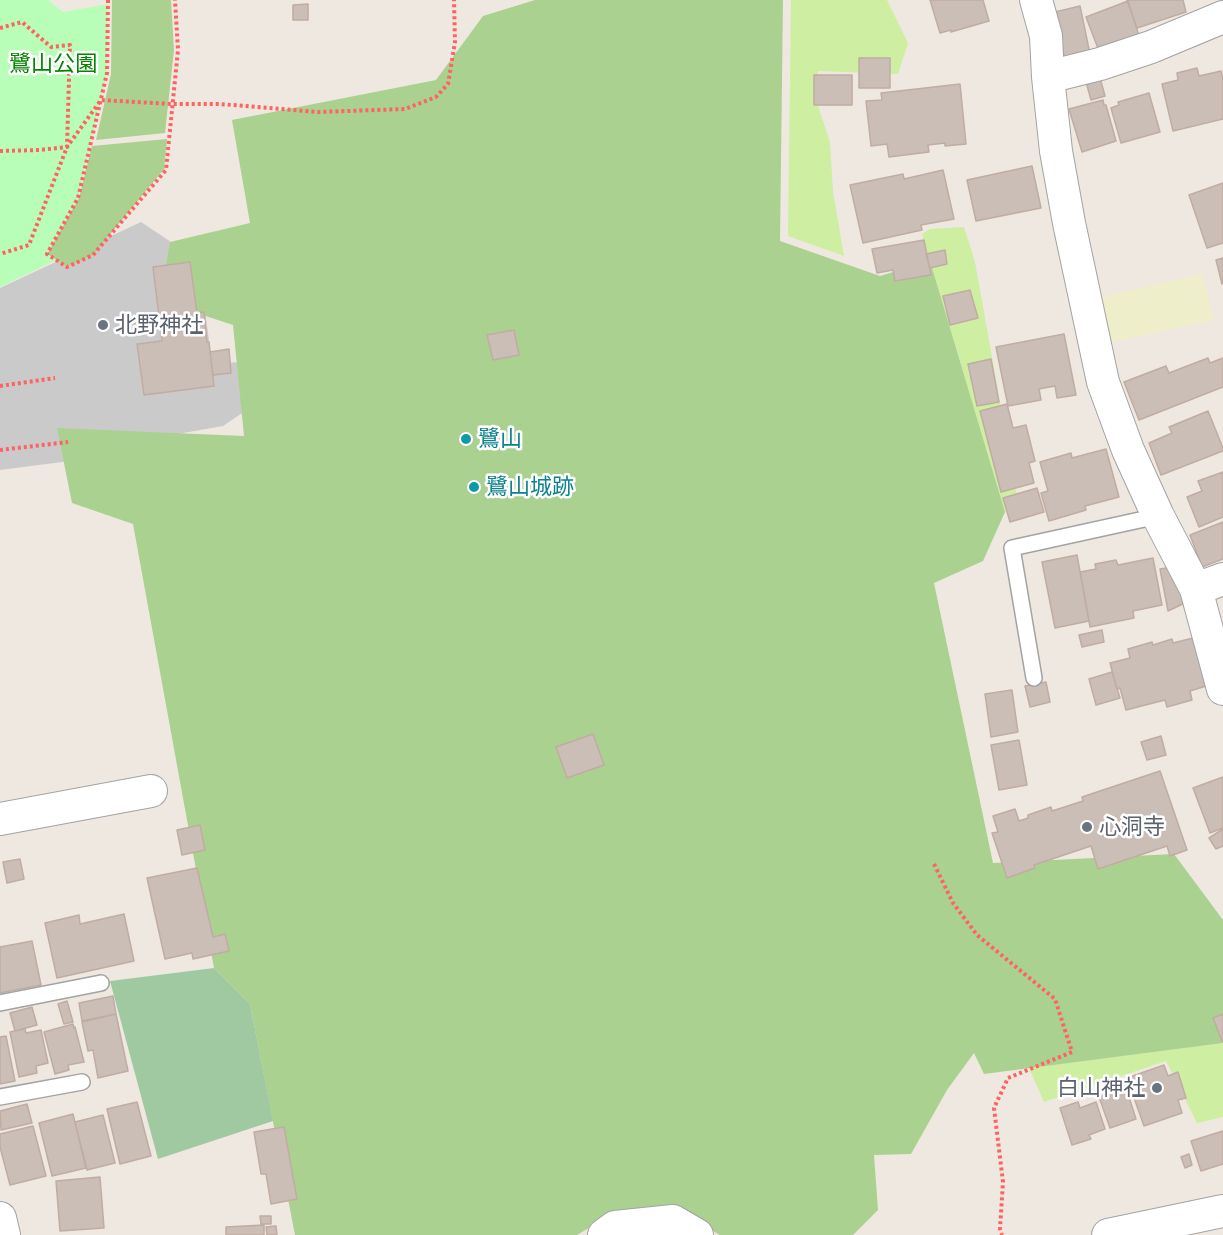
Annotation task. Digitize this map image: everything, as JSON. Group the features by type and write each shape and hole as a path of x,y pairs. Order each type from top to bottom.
{"street":[{"path":"1036,0 1046,36 1056,151 1103,382 1128,450 1158,516 1210,584 1223,689"},
{"path":"1048,77 1100,64 1222,23"},
{"path":"0,819 151,791"},
{"path":"1108,1235 1223,1211"},
{"path":"0,1218 4,1235"},
{"path":"604,1235 615,1227 673,1221 696,1235"}],"lane":[{"path":"1035,678 1012,548 1158,516"},
{"path":"0,1003 101,982"},
{"path":"0,1097 82,1082"}],"path":[{"path":"108,0 107,73 78,198 47,254 67,267 93,255 166,170 178,50 175,0"},
{"path":"101,100 220,104 318,112 405,110 436,97 448,84 455,42 454,0"},
{"path":"0,28 22,22 51,47 70,45 67,147"},
{"path":"0,254 29,245 67,147 101,100"},
{"path":"0,151 67,147"},
{"path":"0,386 55,378"},
{"path":"0,450 68,442"},
{"path":"934,864 953,903 977,934 1055,999 1072,1052 1008,1078 994,1108 1003,1182 1000,1229 1002,1235"}],"shaded area":[{"name":"北野神社","path":"141,222 198,260 212,362 259,363 260,401 223,426 109,446 78,460 0,470 0,288"}],"green space":[{"name":"鷺山公園","path":"0,0 48,0 63,12 108,4 107,73 78,198 47,254 56,260 0,287"},
{"path":"112,0 171,0 174,50 165,133 96,140 111,74"},
{"path":"535,0 783,0 780,241 880,276 930,261 1005,512 983,561 934,583 993,863 1174,854 1223,920 1223,1043 984,1074 974,1053 947,1090 911,1154 874,1155 878,1210 853,1235 720,1235 695,1221 611,1215 577,1235 295,1235 250,1004 214,968 133,524 72,503 57,428 244,436 233,325 160,301 170,242 250,223 232,120 436,80 483,16"},
{"path":"791,0 887,0 908,43 898,74 818,71 816,100 830,142 833,192 844,256 788,236"},
{"path":"167,139 164,169 93,255 67,267 47,254 79,198 92,146"},
{"path":"964,227 975,262 1017,497 1005,512 922,234 930,229"},
{"path":"1203,274 1213,320 1107,343 1097,298"},
{"path":"214,968 250,1004 273,1121 158,1159 110,981"},
{"path":"1223,1043 1223,1117 1197,1123 1166,1061 1044,1102 1029,1068"}],"building":[{"path":"930,0 983,0 989,21 940,33"},
{"path":"1127,0 1183,0 1186,12 1137,28"},
{"path":"1128,1 1139,36 1099,51 1086,17"},
{"path":"308,4 308,20 293,20 293,5"},
{"path":"1080,6 1090,54 1065,60 1055,12"},
{"path":"859,58 890,58 890,88 859,88"},
{"path":"1197,68 1199,76 1221,71 1223,119 1173,131 1162,84 1178,80 1177,73"},
{"path":"1099,74 1105,96 1091,100 1085,78"},
{"path":"814,75 852,75 852,105 814,105"},
{"path":"960,84 966,144 928,145 929,152 889,157 887,144 871,146 866,101 882,100 881,93"},
{"path":"1149,93 1160,132 1121,143 1111,108 1119,105 1118,102"},
{"path":"1103,100 1116,141 1082,152 1069,109"},
{"path":"1032,166 1041,208 976,221 967,180"},
{"path":"943,170 954,219 921,225 922,230 863,243 850,185 903,174 904,179"},
{"path":"1223,183 1223,243 1207,248 1189,195"},
{"path":"924,240 931,275 895,281 893,270 877,273 872,249"},
{"path":"945,250 947,264 930,268 926,254"},
{"path":"1223,258 1223,283 1222,284 1216,260"},
{"path":"190,262 197,313 204,312 214,386 144,395 137,344 162,341 153,267"},
{"path":"970,290 978,318 950,325 943,296"},
{"path":"514,330 519,355 493,360 487,335"},
{"path":"1064,334 1076,395 1057,398 1055,386 1039,389 1041,400 1008,406 996,347"},
{"path":"229,349 231,373 213,375 210,352"},
{"path":"1208,358 1210,363 1223,358 1223,387 1139,420 1124,382 1166,366 1169,373"},
{"path":"991,359 999,402 977,406 968,364"},
{"path":"1007,404 1013,428 1026,425 1035,461 1029,463 1034,483 1001,492 980,411"},
{"path":"1208,411 1223,451 1161,475 1149,443 1172,433 1169,427"},
{"path":"1106,449 1119,497 1085,506 1086,510 1049,521 1041,493 1048,491 1040,462 1071,453 1072,458"},
{"path":"1223,472 1223,517 1199,527 1187,497 1202,491 1198,481"},
{"path":"1037,488 1044,512 1010,522 1003,498"},
{"path":"1223,522 1223,559 1202,567 1190,535"},
{"path":"1077,555 1089,621 1055,628 1042,562"},
{"path":"1153,558 1162,605 1133,611 1134,618 1090,627 1080,572 1096,569 1095,564 1116,560 1118,565"},
{"path":"1172,567 1187,602 1168,611 1160,569"},
{"path":"1102,630 1104,642 1082,647 1079,635"},
{"path":"1193,638 1206,686 1190,691 1192,700 1167,707 1165,700 1126,710 1110,663 1130,658 1128,649 1152,642 1153,645 1172,639 1173,643"},
{"path":"1112,672 1120,698 1096,705 1089,679"},
{"path":"1046,682 1050,702 1030,707 1025,686"},
{"path":"1012,690 1018,732 991,737 985,694"},
{"path":"593,734 604,765 567,778 556,747"},
{"path":"1161,736 1166,755 1147,760 1141,742"},
{"path":"1019,740 1027,785 999,790 991,745"},
{"name":"心洞寺","path":"1160,771 1187,850 1170,856 1167,846 1098,869 1091,846 1034,865 1035,868 1007,878 992,833 998,832 993,816 1015,809 1019,821 1028,818 1028,815 1051,807 1052,811 1083,801 1082,797"},
{"path":"1223,777 1223,828 1210,833 1193,788"},
{"path":"200,825 205,850 182,855 177,830"},
{"path":"1223,829 1223,846 1216,849 1209,838"},
{"path":"20,859 24,879 7,883 3,862"},
{"path":"197,868 213,937 225,934 229,951 193,959 192,953 165,959 147,878"},
{"path":"124,914 134,961 57,978 45,923 79,915 80,924"},
{"path":"32,941 41,985 0,993 0,947"},
{"path":"113,996 116,1014 82,1021 79,1003"},
{"path":"67,1001 73,1022 64,1024 58,1004"},
{"path":"32,1007 37,1025 15,1031 10,1013"},
{"path":"116,1014 128,1071 98,1078 93,1050 88,1051 82,1022"},
{"path":"1223,1014 1223,1040 1222,1041 1213,1018"},
{"path":"73,1024 84,1062 68,1065 69,1070 55,1074 44,1032"},
{"path":"25,1029 26,1033 41,1030 48,1063 36,1066 37,1073 19,1077 10,1032"},
{"path":"6,1036 15,1081 0,1084 0,1037"},
{"name":"白山神社","path":"1164,1065 1168,1076 1178,1072 1186,1098 1178,1100 1182,1113 1144,1126 1127,1078"},
{"path":"1126,1088 1136,1119 1110,1128 1099,1097"},
{"path":"137,1102 151,1156 120,1164 107,1109"},
{"path":"1078,1102 1080,1108 1096,1102 1105,1129 1089,1135 1091,1139 1072,1145 1060,1108"},
{"path":"27,1104 32,1123 1,1130 0,1111"},
{"path":"73,1114 86,1168 52,1176 39,1123"},
{"path":"103,1115 115,1163 87,1170 75,1122"},
{"path":"33,1126 46,1176 10,1185 0,1147 0,1134"},
{"path":"284,1127 297,1199 271,1204 266,1174 261,1174 254,1132"},
{"path":"1223,1131 1223,1164 1201,1171 1191,1141"},
{"path":"1189,1154 1192,1165 1185,1168 1181,1157"},
{"path":"100,1177 104,1228 60,1231 56,1181"},
{"path":"260,1216 271,1216 271,1224 261,1224"},
{"path":"264,1225 264,1235 226,1235 226,1227"},
{"path":"276,1226 277,1235 267,1235 266,1227"}],"place":[{"name":"北野神社","path":"103,325"},
{"name":"鷺山","path":"466,439"},
{"name":"鷺山城跡","path":"474,487"},
{"name":"心洞寺","path":"1087,827"},
{"name":"白山神社","path":"1157,1088"}]}
